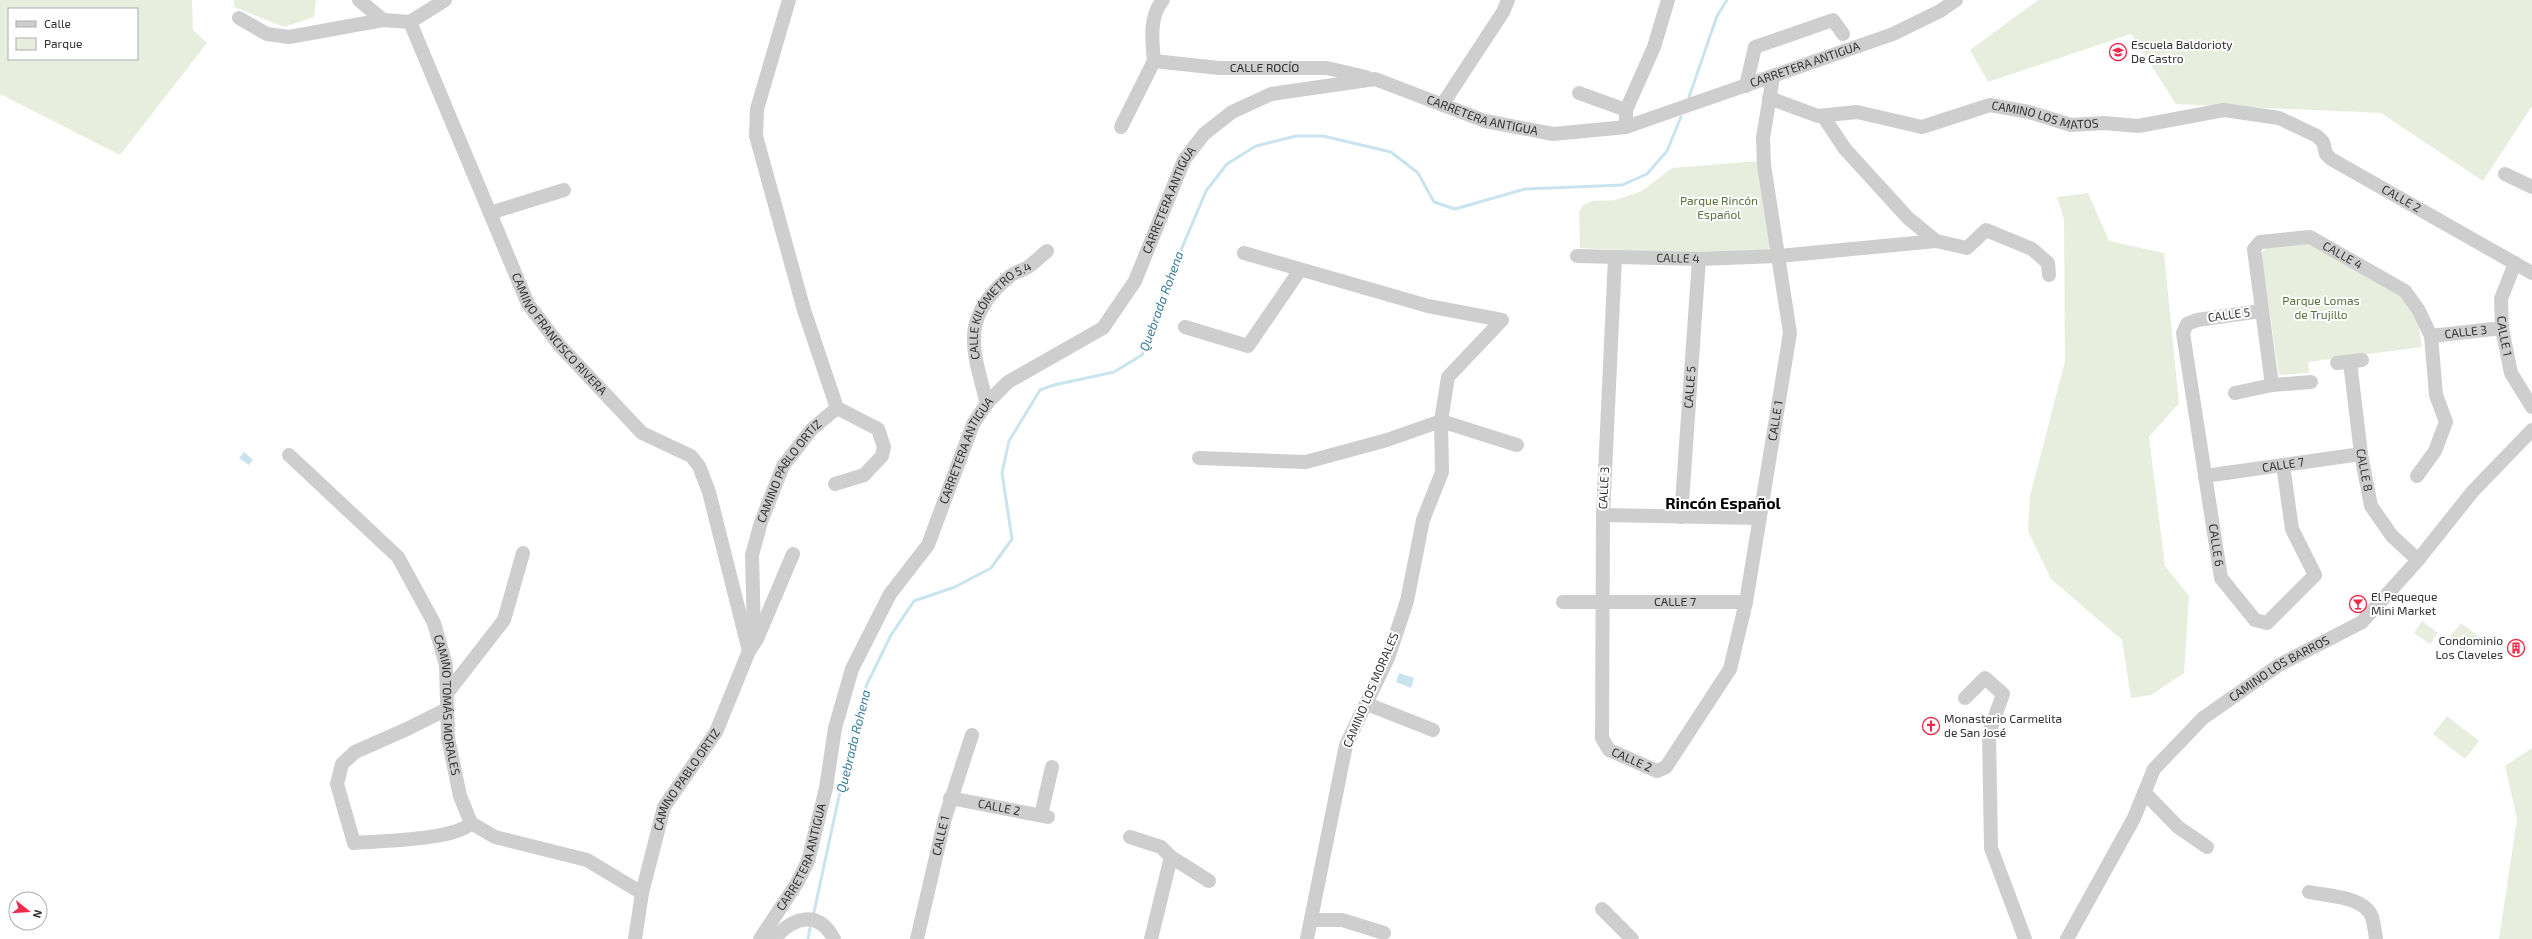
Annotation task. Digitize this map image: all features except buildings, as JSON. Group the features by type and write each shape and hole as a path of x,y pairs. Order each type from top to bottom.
{"street":[{"path":"359,0 383,20"},
{"path":"239,18 267,34 289,37 383,20 410,22 445,0"},
{"path":"789,0 757,109 756,136 804,310 837,408 878,429 884,447 882,456 864,475 835,484"},
{"path":"1121,127 1154,61 1152,36 1157,7 1164,0"},
{"path":"1442,106 1503,12 1508,0"},
{"path":"1626,127 1626,110 1654,47 1668,0"},
{"name":"CARRETERA ANTIGUA","path":"760,939 797,883 808,861 826,788 835,728 852,669 890,594 928,545 974,424 987,404 1008,382 1103,328 1135,281 1184,160 1204,134 1232,112 1271,94 1375,79 1442,106 1485,121 1553,134 1626,127 1893,34 1940,11 1956,0"},
{"path":"1746,86 1755,47 1833,20 1843,34"},
{"name":"CAMINO FRANCISCO RIVERA","path":"410,22 528,304 560,346 642,433 691,456 699,466 709,492 749,651"},
{"name":"CALLE ROCÍO","path":"1154,61 1219,68 1327,68 1375,79"},
{"name":"CALLE 1","path":"1678,750 1730,669 1746,602 1790,333 1764,165 1763,138 1773,77"},
{"path":"1579,93 1626,110"},
{"name":"CAMINO LOS MATOS","path":"1769,98 1823,116 1857,112 1922,127 1990,105 2028,112 2071,125 2104,123 2138,126 2224,110 2279,118"},
{"path":"1823,116 1845,149 1908,218 1936,240 1966,248 1986,230 2032,249 2048,263 2049,275"},
{"name":"CALLE 2","path":"2279,118 2317,136 2323,142 2326,154 2331,159 2515,263 2530,269"},
{"path":"2505,174 2532,187"},
{"path":"490,213 564,190"},
{"name":"CALLE 4","path":"2272,386 2254,249 2260,242 2269,240 2310,237 2405,291 2418,309 2431,336 2436,395 2446,422 2435,451 2417,476"},
{"name":"CALLE 4","path":"1577,256 1699,259 1779,256 1936,240"},
{"name":"CALLE KILÓMETRO 5.4","path":"987,404 972,341 977,317 990,297 1010,276 1028,268 1047,251"},
{"path":"1185,327 1248,346 1300,270 1244,253"},
{"name":"CALLE 3","path":"1602,718 1604,600 1603,515 1615,258"},
{"name":"CALLE 5","path":"1681,517 1699,259"},
{"name":"CALLE 1","path":"2515,263 2500,299 2502,328 2511,373 2532,407"},
{"name":"CAMINO LOS MORALES","path":"1300,270 1428,306 1502,320 1448,376 1441,421 1442,472 1423,520 1405,608 1388,658 1346,745 1307,939"},
{"name":"CALLE 5","path":"2197,320 2261,311"},
{"name":"CALLE 6","path":"2197,320 2187,324 2183,333 2221,578 2254,620 2267,623 2315,575 2292,529 2283,465"},
{"name":"CALLE 3","path":"2431,336 2502,328"},
{"name":"CALLE 8","path":"2350,361 2361,454 2371,506 2392,536 2418,560"},
{"path":"2235,393 2272,386 2311,382"},
{"name":"CAMINO PABLO ORTIZ","path":"635,939 642,893 664,807 716,732 749,651 757,639 754,632 751,578 752,555 761,522 783,466 812,429 837,408"},
{"path":"1199,458 1306,462 1387,440 1441,421 1517,445"},
{"name":"CAMINO LOS BARROS","path":"2067,939 2134,818 2154,769 2203,718 2279,664 2362,622 2418,560 2473,491 2532,430"},
{"name":"CALLE 7","path":"2205,476 2361,454"},
{"name":"CAMINO TOMÁS MORALES","path":"289,455 398,557 434,623 446,665 448,692 448,738 460,796 471,823"},
{"path":"1603,515 1760,518"},
{"path":"448,692 504,620 523,553"},
{"path":"757,639 793,554"},
{"name":"CALLE 7","path":"1563,602 1604,600 1746,602"},
{"path":"1965,698 1985,678 2003,694 1989,734 1991,848 2025,939"},
{"path":"1367,704 1434,730"},
{"path":"447,709 355,752 342,764 337,784 354,843 446,835 466,829 471,823 494,837 587,860 642,893"},
{"name":"CALLE 2","path":"1602,718 1602,738 1609,750 1657,771 1666,768 1678,750"},
{"name":"CALLE 1","path":"917,939 950,798 972,735"},
{"name":"CALLE 2","path":"950,798 1044,816 1052,767"},
{"path":"2144,792 2178,827 2207,846"},
{"path":"1130,837 1161,847 1170,857 1209,880"},
{"path":"1151,939 1170,857"},
{"path":"2309,892 2347,900 2362,905 2372,916 2376,939"},
{"path":"1602,909 1632,939"},
{"path":"774,939 790,924 806,918 821,922 834,939"},
{"path":"1311,920 1342,920 1384,933"}],"green space":[{"path":"0,0 192,0 193,30 207,43 120,155 0,94"},
{"path":"234,0 316,0 314,17 284,27 234,7"},
{"path":"2038,0 2532,0 2532,106 2483,181 2381,113 2176,104 2131,34 1988,82 1970,50"},
{"name":"Parque Rincón Español","path":"1758,161 1771,246 1767,251 1701,254 1580,248 1579,212 1583,205 1592,201 1615,200 1642,191 1672,168"},
{"path":"2088,193 2109,241 2164,253 2179,403 2149,437 2165,566 2189,596 2184,673 2151,695 2131,698 2122,640 2051,579 2028,531 2030,496 2065,361 2064,219 2057,197"},
{"name":"Parque Lomas de Trujillo","path":"2307,243 2398,292 2417,314 2422,347 2308,362 2309,373 2279,375 2261,253 2268,247"},
{"path":"2422,621 2438,633 2430,644 2414,633"},
{"path":"2461,623 2478,636 2465,652 2448,640"},
{"path":"2447,716 2479,741 2465,759 2433,734"},
{"path":"2532,748 2532,939 2499,939 2517,819 2505,766"}],"water":[{"path":"244,452 253,460 249,465 239,458"},
{"path":"1399,673 1414,678 1411,688 1396,682"}],"waterway":[{"name":"Quebrada Rohena","path":"1689,97 1717,16 1727,0"},
{"name":"Quebrada Rohena","path":"814,912 854,727 867,684 891,635 914,601 955,587 991,568 1012,539 1002,473 1009,441 1040,390 1054,385 1114,372 1142,355 1157,307 1206,191 1227,164 1256,146 1296,136 1323,136 1391,152 1418,173 1434,202 1455,209 1525,189 1622,185 1647,174 1667,151 1681,117"},
{"name":"Quebrada Rohena","path":"808,939 810,928"}],"place":[{"name":"Escuela Baldorioty De Castro","path":"2118,52"},
{"name":"El Pequeque Mini Market","path":"2358,604"},
{"name":"Condominio Los Claveles","path":"2516,648"},
{"name":"Monasterio Carmelita de San José","path":"1931,726"}],"district":[{"name":"Rincón Español","path":"1723,503"}]}
